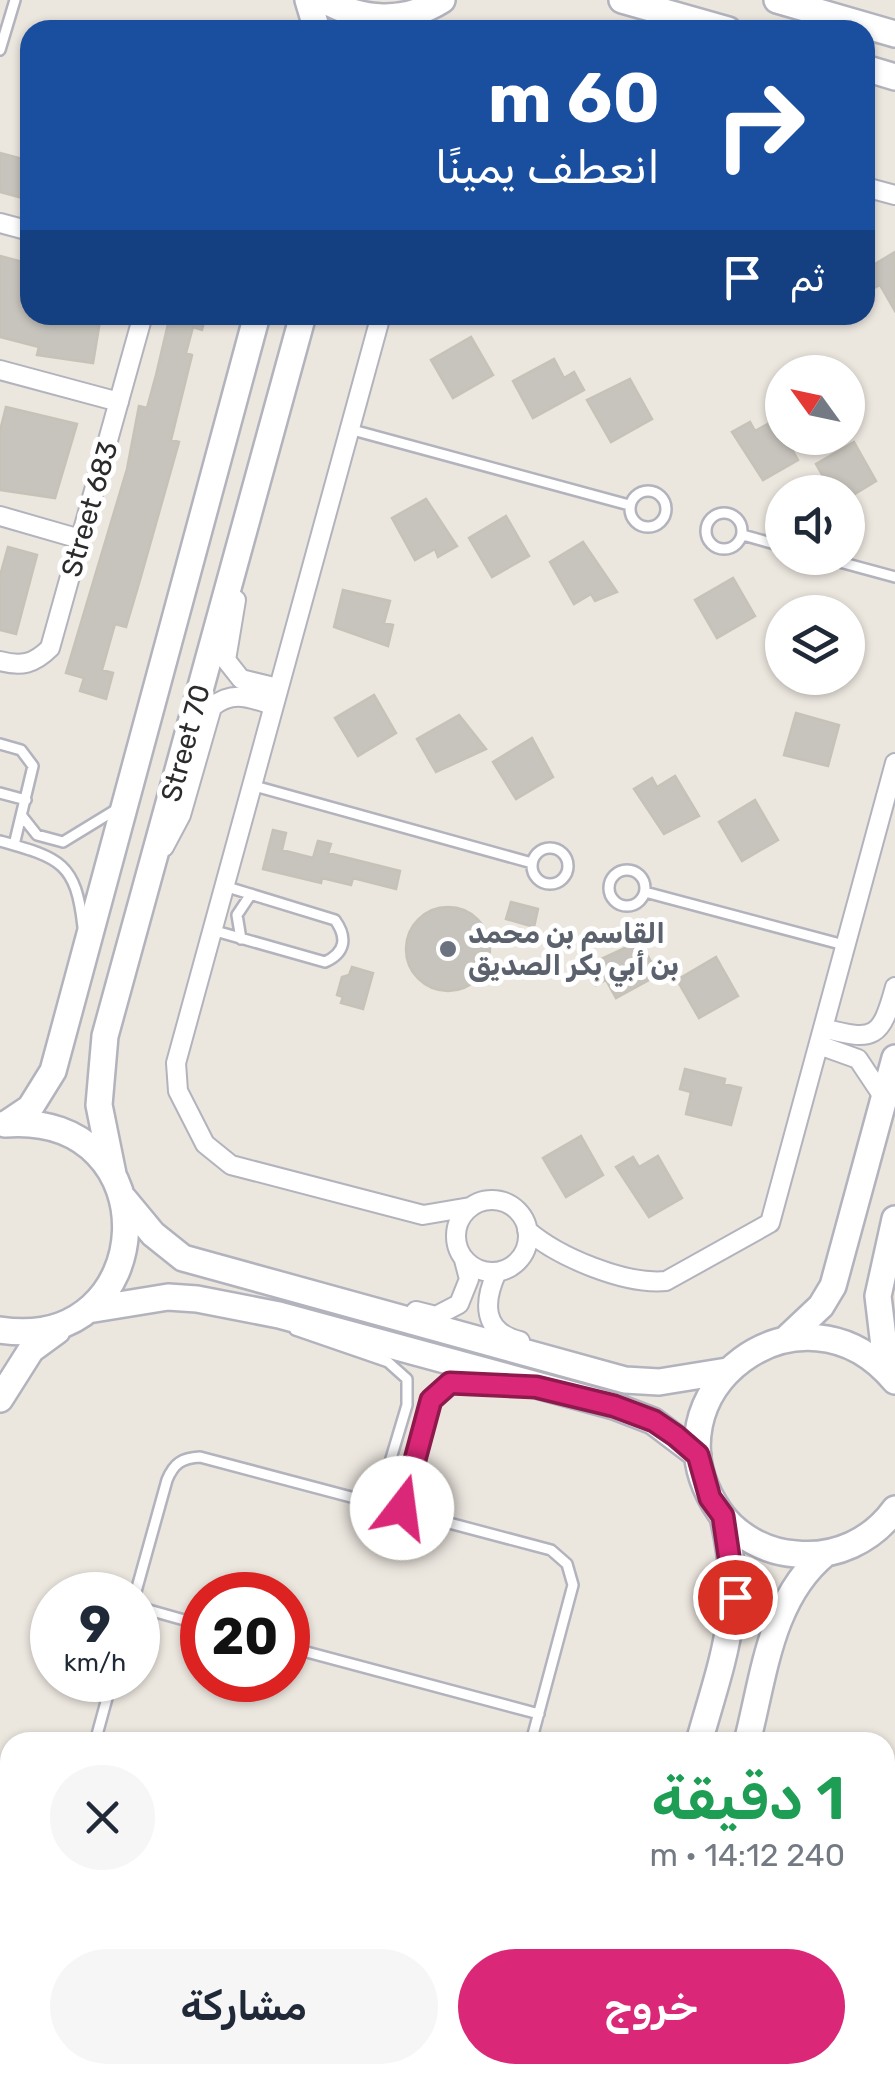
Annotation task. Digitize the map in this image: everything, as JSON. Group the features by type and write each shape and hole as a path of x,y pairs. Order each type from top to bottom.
{"main road":[{"path":"324,0 382,20"},
{"path":"403,20 442,0"},
{"path":"622,0 693,20"},
{"path":"777,0 846,20"},
{"name":"Street 70","path":"3,1125 30,1108 47,1085 254,325"},
{"name":"Street 70","path":"113,1174 98,1106 99,1070 299,325"},
{"path":"895,1058 833,1286 822,1306 786,1338 744,1356 727,1372 707,1402 698,1455 710,1498 723,1516 770,1549 807,1555 826,1553 864,1538 895,1509"},
{"path":"3,1125 32,1123 67,1133 98,1154 124,1199 153,1234 183,1258 625,1380 659,1382 727,1372"},
{"path":"0,1398 32,1350 109,1287 122,1260 128,1230 124,1199"},
{"path":"891,1376 878,1296 895,1219"},
{"path":"0,1330 35,1332 78,1316 168,1297 279,1315 654,1421 698,1455"},
{"path":"786,1338 814,1336 840,1342 866,1353 891,1376"},
{"path":"702,1732 734,1618 735,1577 723,1516"},
{"path":"750,1732 782,1610 800,1578 826,1553"}],"street":[{"name":"Street 683","path":"0,661 15,666 36,662 50,648 140,325"},
{"path":"378,325 175,1074 178,1090 204,1144 231,1165 423,1214 490,1200 510,1205 527,1230 559,1254 650,1282 666,1281 770,1223 895,763"},
{"path":"0,370 119,402"},
{"path":"255,490 225,654 232,671 241,679 276,697"},
{"path":"0,516 80,539"},
{"path":"152,864 181,816 212,708 224,698 238,695 276,697"},
{"path":"821,1036 874,1033 886,1020 895,987"},
{"path":"821,1036 858,1060 884,1098"},
{"path":"456,1241 458,1222 470,1207"},
{"path":"363,1307 385,1304 436,1316 460,1304 468,1288 464,1260 456,1241 423,1214"},
{"path":"518,1261 527,1230"},
{"path":"464,1260 479,1270 498,1272 518,1261 559,1254"},
{"path":"498,1272 486,1304 491,1324 506,1338 558,1350 578,1368"}],"lane":[{"path":"0,50 14,0"},
{"path":"349,429 630,506"},
{"path":"642,491 652,491 666,503 666,513 654,527 644,527 636,523 630,506 642,491"},
{"path":"728,512 742,525 743,535 738,544 720,550 706,537 706,527 718,513 728,512"},
{"path":"743,535 765,541"},
{"path":"865,569 895,577"},
{"path":"0,744 21,750 33,766 14,845"},
{"path":"252,785 532,863"},
{"path":"0,792 26,800"},
{"path":"22,816 37,835 63,842 123,804"},
{"path":"0,841 50,856 74,878 85,950"},
{"path":"544,848 554,848 568,860 569,870 556,884 546,885 532,872 532,863 544,848"},
{"path":"621,870 631,870 644,882 645,892 632,906 623,907 609,894 608,884 621,870"},
{"path":"212,930 324,962 344,946 343,932 335,920 224,886"},
{"path":"645,892 844,946"},
{"path":"241,939 236,914 251,894"},
{"path":"279,1315 303,1334 388,1362 407,1380 407,1405 378,1502"},
{"path":"402,1508 427,1412 439,1390 462,1380 512,1389 536,1387"},
{"path":"141,1572 173,1466 186,1458 200,1457 550,1550 567,1564 571,1596 534,1732"},
{"path":"310,1653 539,1714"},
{"path":"98,1732 106,1702"}],"building":[{"path":"0,153 20,158 20,197 0,192"},
{"path":"895,252 895,311 880,285 875,288 875,264"},
{"path":"0,256 20,261 20,325 99,325 93,363 37,355 39,347 0,337"},
{"path":"168,325 203,325 202,330 193,327 186,353 192,355 171,440 179,442 140,580 126,627 115,624 102,670 113,673 106,699 80,691 84,678 66,673 127,469 139,406 147,408"},
{"path":"471,337 493,375 453,398 431,360"},
{"path":"554,359 564,378 574,372 584,390 533,418 513,381"},
{"path":"630,379 652,419 611,442 587,400"},
{"path":"6,407 77,424 55,498 0,490 0,431"},
{"path":"750,422 755,431 765,426 765,455 795,455 798,460 765,475 763,480 732,432"},
{"path":"832,455 861,455 876,481 865,488 865,475 822,475 816,464"},
{"path":"426,499 457,546 438,557 435,549 415,560 392,518"},
{"path":"506,516 529,556 492,577 469,538"},
{"path":"583,542 617,592 595,601 591,594 574,604 550,562"},
{"path":"8,547 37,555 16,634 0,630 0,576"},
{"path":"733,578 755,616 717,638 695,600"},
{"path":"343,590 390,601 384,623 393,625 388,646 334,627"},
{"path":"374,695 396,733 358,756 335,718"},
{"path":"796,713 839,725 828,766 784,755"},
{"path":"459,715 486,749 436,772 417,739"},
{"path":"532,738 553,777 516,799 493,762"},
{"path":"675,776 699,816 664,834 634,789 652,778 657,787"},
{"path":"755,800 778,840 742,861 719,822"},
{"path":"273,830 286,833 282,850 313,858 318,841 331,844 328,853 400,871 396,889 353,878 351,885 322,878 321,883 263,869"},
{"path":"511,902 538,909 534,927 506,919"},
{"name":"القاسم بن محمد بن أبي بكر الصديق","path":"440,907 456,907 472,914 483,925 490,949 487,965 478,979 456,991 440,991 424,984 413,973 406,957 406,941 413,925 424,914"},
{"path":"640,941 658,975 616,998 606,980 596,985 586,966"},
{"path":"716,957 738,996 699,1018 677,980"},
{"path":"352,967 373,973 363,1009 341,1003 343,997 337,995 342,977 349,975"},
{"path":"685,1069 725,1079 724,1084 741,1088 731,1125 686,1114 691,1092 680,1089"},
{"path":"581,1136 603,1175 566,1197 543,1158"},
{"path":"658,1156 682,1198 649,1217 616,1167 633,1157 639,1167"}],"place":[{"name":"القاسم بن محمد بن أبي بكر الصديق","path":"448,949"}],"route":[{"path":"402,1508 431,1400 450,1383 462,1380 512,1389 536,1387 614,1406 654,1421 698,1455 710,1498 723,1516 735,1597"}]}
